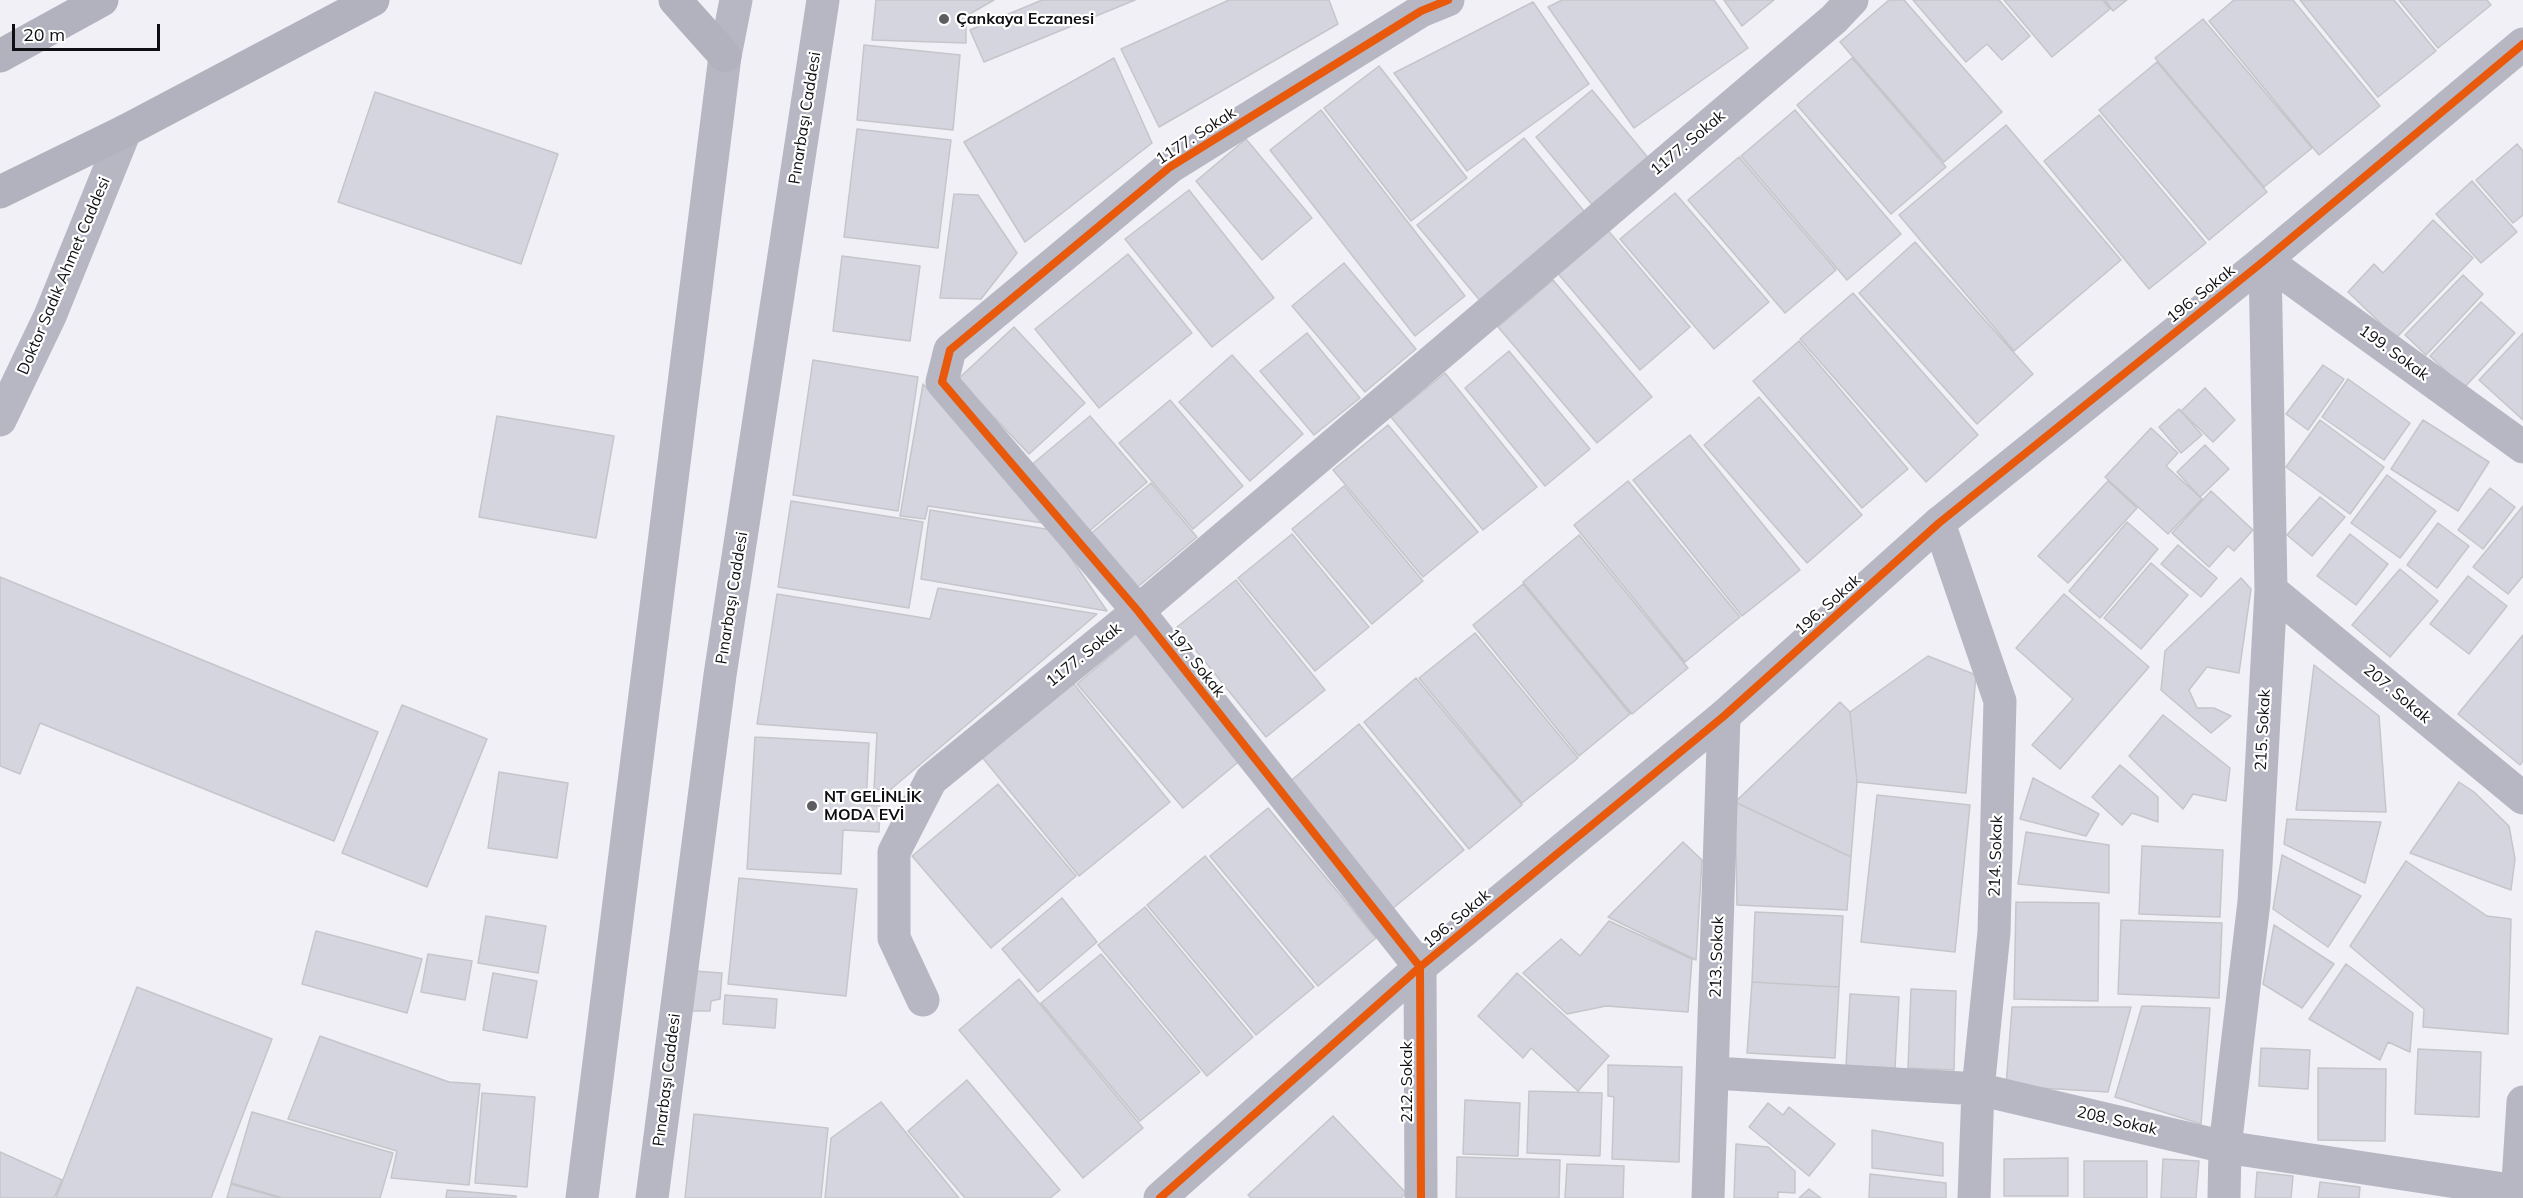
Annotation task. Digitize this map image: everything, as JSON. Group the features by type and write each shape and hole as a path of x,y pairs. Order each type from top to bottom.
{"highway":[{"path":"0,56 102,0"},
{"path":"0,192 125,131 373,0"},
{"path":"675,0 726,56"}],"street":[{"path":"582,1198 726,56 736,0"},
{"name":"Pınarbaşı Caddesi","path":"652,1198 720,675 823,0"},
{"name":"1177. Sokak","path":"942,382 950,350 1170,167 1421,11 1448,0"},
{"name":"1177. Sokak","path":"923,1000 894,938 894,852 931,780 1138,611 1834,19 1852,0"},
{"name":"196. Sokak","path":"1160,1198 1420,967 1724,716 1939,523 2265,260 2523,44"},
{"name":"Doktor Sadık Ahmet Caddesi","path":"0,420 50,316 125,131"},
{"name":"199. Sokak","path":"2265,260 2523,447"},
{"name":"215. Sokak","path":"2224,1198 2225,1147 2254,902 2271,590 2265,260"},
{"name":"197. Sokak","path":"942,382 1138,611 1420,967"},
{"name":"214. Sokak","path":"1939,523 2000,701 1994,932 1978,1089 1974,1198"},
{"name":"207. Sokak","path":"2271,590 2523,798"},
{"name":"213. Sokak","path":"1708,1198 1714,1073 1724,716"},
{"name":"212. Sokak","path":"1420,967 1421,1198"},
{"name":"208. Sokak","path":"1714,1073 1978,1089 2225,1147 2519,1194"},
{"path":"2519,1194 2523,1102"}],"building":[{"path":"876,0 994,0 966,16 966,43 872,40"},
{"path":"1042,0 1135,0 984,62 970,30"},
{"path":"1229,0 1329,0 1338,24 1159,127 1121,49"},
{"path":"1562,0 1714,0 1748,48 1634,128 1548,7"},
{"path":"1724,0 1774,0 1742,26"},
{"path":"1889,0 1904,0 2002,112 1944,162 1840,42"},
{"path":"1913,0 1999,0 2030,36 2002,60 1987,44 1966,62"},
{"path":"2004,0 2103,0 2110,9 2052,57"},
{"path":"2105,0 2127,0 2113,11"},
{"path":"2234,0 2293,0 2380,106 2319,155 2209,21"},
{"path":"2300,0 2394,0 2436,51 2378,97"},
{"path":"2399,0 2487,0 2491,5 2438,48"},
{"path":"1533,2 1589,84 1467,171 1394,73"},
{"path":"2203,19 2312,148 2264,187 2155,58"},
{"path":"864,45 960,55 953,130 857,120"},
{"path":"1114,58 1152,143 1025,242 964,142"},
{"path":"1852,58 1946,167 1891,214 1797,105"},
{"path":"2157,62 2267,192 2209,240 2099,110"},
{"path":"1379,66 1467,178 1411,221 1324,108"},
{"path":"1592,90 1650,160 1594,207 1536,137"},
{"path":"375,92 558,154 521,264 338,202"},
{"path":"1321,110 1465,296 1415,336 1270,150"},
{"path":"1795,110 1901,234 1847,280 1741,156"},
{"path":"2099,115 2206,243 2149,289 2044,161"},
{"path":"2006,125 2121,260 2014,351 1899,215"},
{"path":"857,129 951,140 938,248 844,237"},
{"path":"1524,138 1588,216 1482,303 1417,225"},
{"path":"1246,139 1312,218 1262,260 1196,181"},
{"path":"2517,144 2523,151 2523,215 2513,223 2476,180"},
{"path":"1739,157 1836,270 1785,313 1688,200"},
{"path":"2472,181 2517,232 2481,263 2436,214"},
{"path":"1189,190 1274,298 1212,347 1125,239"},
{"path":"1675,193 1769,302 1714,349 1620,239"},
{"path":"954,194 978,195 1017,253 981,299 940,298"},
{"path":"2433,220 2473,258 2396,338 2348,292 2374,264 2383,273"},
{"path":"1606,228 1690,327 1640,370 1555,270"},
{"path":"1915,242 2033,374 1977,424 1859,293"},
{"path":"1128,254 1192,333 1099,408 1035,329"},
{"path":"842,256 920,266 910,341 833,331"},
{"path":"1344,263 1416,349 1365,392 1292,306"},
{"path":"2463,275 2483,294 2426,355 2405,335"},
{"path":"1553,280 1652,397 1597,443 1498,327"},
{"path":"1853,293 1978,435 1926,482 1800,339"},
{"path":"2481,302 2515,333 2464,388 2430,356"},
{"path":"1014,327 1085,403 1029,454 958,379"},
{"path":"1307,333 1360,398 1314,435 1260,371"},
{"path":"2523,333 2523,420 2479,380"},
{"path":"1799,341 1908,469 1862,508 1753,381"},
{"path":"1509,351 1590,449 1545,486 1465,388"},
{"path":"1232,355 1303,434 1250,481 1179,402"},
{"path":"813,360 918,377 898,511 793,495"},
{"path":"2323,365 2344,379 2308,430 2286,414"},
{"path":"1445,373 1537,487 1483,530 1391,417"},
{"path":"2348,379 2410,423 2384,460 2322,417"},
{"path":"923,384 969,431 1050,524 928,506 925,519 900,516"},
{"path":"2205,388 2235,420 2213,442 2181,411"},
{"path":"1759,397 1862,515 1807,563 1704,445"},
{"path":"1170,400 1243,486 1193,529 1119,443"},
{"path":"2179,409 2202,435 2181,453 2159,427"},
{"path":"497,416 614,436 596,538 479,517"},
{"path":"1090,416 1147,482 1087,533 1030,466"},
{"path":"2320,420 2384,467 2350,514 2286,467"},
{"path":"2423,420 2489,462 2458,511 2391,469"},
{"path":"1388,425 1478,532 1423,577 1333,470"},
{"path":"2151,428 2178,453 2166,466 2202,499 2168,534 2105,477"},
{"path":"1690,435 1800,570 1742,616 1633,480"},
{"path":"2205,445 2229,469 2200,497 2177,472"},
{"path":"2387,475 2436,511 2400,558 2351,523"},
{"path":"1628,481 1740,617 1685,662 1574,525"},
{"path":"2108,481 2137,508 2068,583 2038,556"},
{"path":"1151,483 1197,537 1134,590 1088,536"},
{"path":"1344,486 1423,581 1372,624 1292,529"},
{"path":"2490,488 2515,507 2483,549 2458,530"},
{"path":"2211,491 2253,530 2234,551 2228,546 2209,567 2172,533"},
{"path":"2320,497 2345,517 2312,556 2287,535"},
{"path":"791,501 923,522 909,608 778,587"},
{"path":"2523,506 2523,576 2508,594 2473,567"},
{"path":"930,510 1052,530 1107,611 921,579"},
{"path":"2127,522 2158,549 2100,618 2069,591"},
{"path":"2438,523 2469,546 2437,588 2407,565"},
{"path":"1292,534 1369,627 1315,671 1238,578"},
{"path":"2350,534 2388,564 2356,605 2317,576"},
{"path":"1579,535 1688,668 1632,714 1523,582"},
{"path":"2178,545 2217,578 2201,597 2161,564"},
{"path":"2151,563 2188,595 2141,649 2104,618"},
{"path":"2400,569 2438,601 2390,657 2352,625"},
{"path":"2468,576 2507,606 2469,654 2430,624"},
{"path":"0,577 378,732 334,841 40,723 20,774 0,766"},
{"path":"2241,578 2251,589 2239,673 2207,667 2189,690 2197,708 2214,708 2231,716 2211,733 2161,690 2165,651"},
{"path":"1236,580 1325,690 1266,737 1177,627"},
{"path":"1523,584 1630,714 1579,756 1473,625"},
{"path":"938,588 1097,614 890,790 874,789 877,733 757,724 777,594 930,619"},
{"path":"2064,594 2149,667 2060,769 2032,745 2073,699 2016,648"},
{"path":"1475,633 1578,758 1522,803 1419,678"},
{"path":"1136,634 1242,759 1183,808 1077,684"},
{"path":"2523,635 2523,761 2520,765 2458,714"},
{"path":"1928,656 1976,675 1966,793 1857,782 1850,712"},
{"path":"2314,665 2379,716 2386,812 2296,810"},
{"path":"1416,678 1522,805 1469,849 1364,722"},
{"path":"1073,683 1170,802 1079,876 982,757"},
{"path":"1840,702 1850,712 1857,782 1851,857 1735,802"},
{"path":"402,705 487,739 427,887 342,853"},
{"path":"2163,715 2230,768 2226,801 2193,794 2183,809 2129,756"},
{"path":"1359,724 1464,850 1392,909 1288,783"},
{"name":"NT GELİNLİK MODA EVİ","path":"755,737 869,743 866,805 880,806 879,832 843,830 841,874 747,869"},
{"path":"2120,765 2158,797 2158,822 2132,813 2122,825 2092,797"},
{"path":"499,772 568,783 557,858 488,848"},
{"path":"2033,778 2099,814 2086,836 2020,819"},
{"path":"2459,782 2474,792 2509,826 2515,859 2511,890 2410,853"},
{"path":"998,784 1076,876 991,948 912,856"},
{"path":"1877,795 1970,805 1955,952 1861,942"},
{"path":"1735,802 1851,857 1847,910 1737,905"},
{"path":"1268,808 1376,938 1318,986 1210,856"},
{"path":"2287,819 2381,822 2365,883 2284,844"},
{"path":"2026,832 2109,845 2109,893 2018,884"},
{"path":"1683,842 1702,860 1696,960 1608,917"},
{"path":"2142,846 2223,850 2220,917 2139,914"},
{"path":"2282,855 2361,896 2328,947 2273,909"},
{"path":"1205,856 1314,987 1256,1035 1147,905"},
{"path":"2406,861 2487,916 2511,919 2508,1034 2423,1027 2424,1009 2350,946"},
{"path":"739,878 857,889 846,996 728,984"},
{"path":"1062,898 1097,942 1038,992 1002,949"},
{"path":"2016,902 2099,903 2098,1001 2014,999"},
{"path":"1145,907 1253,1037 1207,1076 1098,945"},
{"path":"1755,912 1843,916 1839,987 1752,982"},
{"path":"486,916 546,926 538,973 478,963"},
{"path":"2121,920 2222,923 2219,998 2118,994"},
{"path":"1609,921 1692,959 1688,1012 1606,1006 1567,1014 1523,973 1561,939 1580,956"},
{"path":"2274,925 2334,964 2302,1008 2263,984"},
{"path":"316,931 422,959 407,1013 302,984"},
{"path":"428,954 472,961 465,1000 421,992"},
{"path":"1101,954 1200,1072 1140,1121 1041,1003"},
{"path":"2346,964 2413,1013 2410,1052 2388,1042 2380,1060 2309,1019"},
{"path":"695,971 722,973 720,999 711,1001 710,1011 692,1011"},
{"path":"493,973 537,981 527,1038 483,1030"},
{"path":"1517,973 1609,1056 1578,1091 1531,1048 1523,1058 1478,1016"},
{"path":"1019,979 1143,1128 1083,1178 959,1030"},
{"path":"1752,982 1839,987 1835,1058 1747,1053"},
{"path":"137,987 272,1039 211,1198 56,1198"},
{"path":"1911,989 1956,991 1954,1070 1908,1068"},
{"path":"1850,994 1899,997 1895,1068 1846,1066"},
{"path":"725,995 777,999 775,1028 723,1024"},
{"path":"2142,1006 2210,1008 2201,1124 2115,1097"},
{"path":"2012,1007 2131,1007 2108,1092 2006,1086"},
{"path":"320,1036 449,1082 480,1084 469,1185 391,1178 397,1151 288,1119"},
{"path":"2261,1048 2310,1050 2308,1089 2259,1086"},
{"path":"2418,1049 2481,1052 2479,1117 2415,1114"},
{"path":"1608,1065 1682,1067 1679,1162 1612,1159 1614,1097 1608,1096"},
{"path":"2318,1068 2386,1069 2385,1141 2318,1140"},
{"path":"967,1080 1060,1190 1050,1198 965,1198 908,1131"},
{"path":"1529,1091 1602,1093 1600,1156 1527,1153"},
{"path":"482,1093 535,1097 527,1187 475,1183"},
{"path":"1465,1100 1520,1103 1518,1156 1463,1154"},
{"path":"881,1102 959,1198 825,1198 831,1138"},
{"path":"1768,1103 1783,1115 1789,1107 1835,1144 1809,1176 1749,1127"},
{"path":"252,1112 393,1153 380,1198 283,1198 231,1183"},
{"path":"694,1114 828,1128 821,1198 685,1198"},
{"path":"1333,1116 1406,1193 1401,1198 1251,1198 1248,1195"},
{"path":"1872,1130 1943,1143 1943,1176 1872,1168"},
{"path":"1736,1144 1768,1147 1795,1171 1795,1193 1778,1192 1778,1198 1734,1198"},
{"path":"0,1152 62,1180 54,1198 0,1198"},
{"path":"1457,1157 1560,1160 1559,1198 1456,1198"},
{"path":"2068,1158 2068,1196 2004,1196 2004,1159"},
{"path":"2163,1159 2199,1161 2196,1198 2161,1198"},
{"path":"2084,1161 2147,1161 2147,1198 2084,1198"},
{"path":"1567,1164 1624,1166 1623,1198 1565,1198"},
{"path":"2257,1172 2293,1176 2291,1198 2255,1198"},
{"path":"1870,1174 1946,1183 1946,1198 1869,1198"},
{"path":"2320,1182 2360,1187 2359,1198 2318,1198"},
{"path":"231,1184 280,1198 227,1198"},
{"path":"1809,1189 1821,1198 1799,1198"},
{"path":"447,1190 516,1196 516,1198 446,1198"}],"cycle path":[{"path":"1421,1198 1420,967 1138,611 942,382 950,350 1170,167 1421,11 1448,0"},
{"path":"1160,1198 1420,967 1724,716 1939,523 2265,260 2523,44"}],"place":[{"name":"Çankaya Eczanesi","path":"944,19"},
{"name":"NT GELİNLİK MODA EVİ","path":"812,806"}]}
